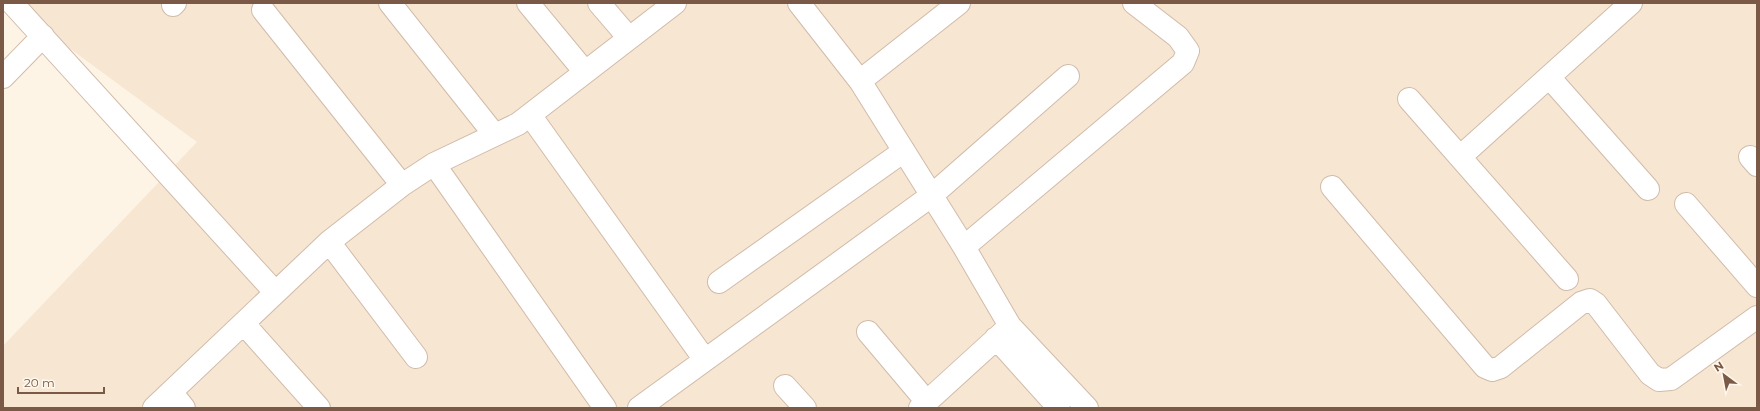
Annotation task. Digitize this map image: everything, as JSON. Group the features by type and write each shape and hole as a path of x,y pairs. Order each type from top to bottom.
{"street":[{"path":"12,3 276,292"},
{"path":"390,3 494,134"},
{"path":"528,3 585,72"},
{"path":"599,3 629,38"},
{"path":"154,408 178,400 244,324 276,292 329,242 402,185 434,164 494,134 518,124 675,3"},
{"path":"800,3 860,81 964,247 1003,332 1059,408"},
{"path":"860,81 960,3"},
{"path":"964,247 1183,63 1188,51 1178,37 1134,3"},
{"path":"1460,157 1631,3"},
{"path":"263,10 402,185"},
{"path":"3,77 43,36"},
{"path":"639,408 931,196 1068,76"},
{"path":"1549,77 1648,189"},
{"path":"1409,99 1567,278"},
{"path":"530,115 705,360"},
{"path":"719,282 904,151"},
{"path":"434,164 605,408"},
{"path":"1332,187 1486,367 1492,370 1501,367 1581,303 1590,300 1596,304 1650,374 1659,380 1671,379 1757,317"},
{"path":"1686,204 1757,286"},
{"path":"329,242 416,357"},
{"path":"244,324 319,408"},
{"path":"868,332 923,405 1003,332"},
{"path":"1003,332 1087,408"},
{"path":"785,386 805,408"}],"shaded area":[{"path":"8,3 1757,3 1757,408 3,408 3,346 197,142"}]}
